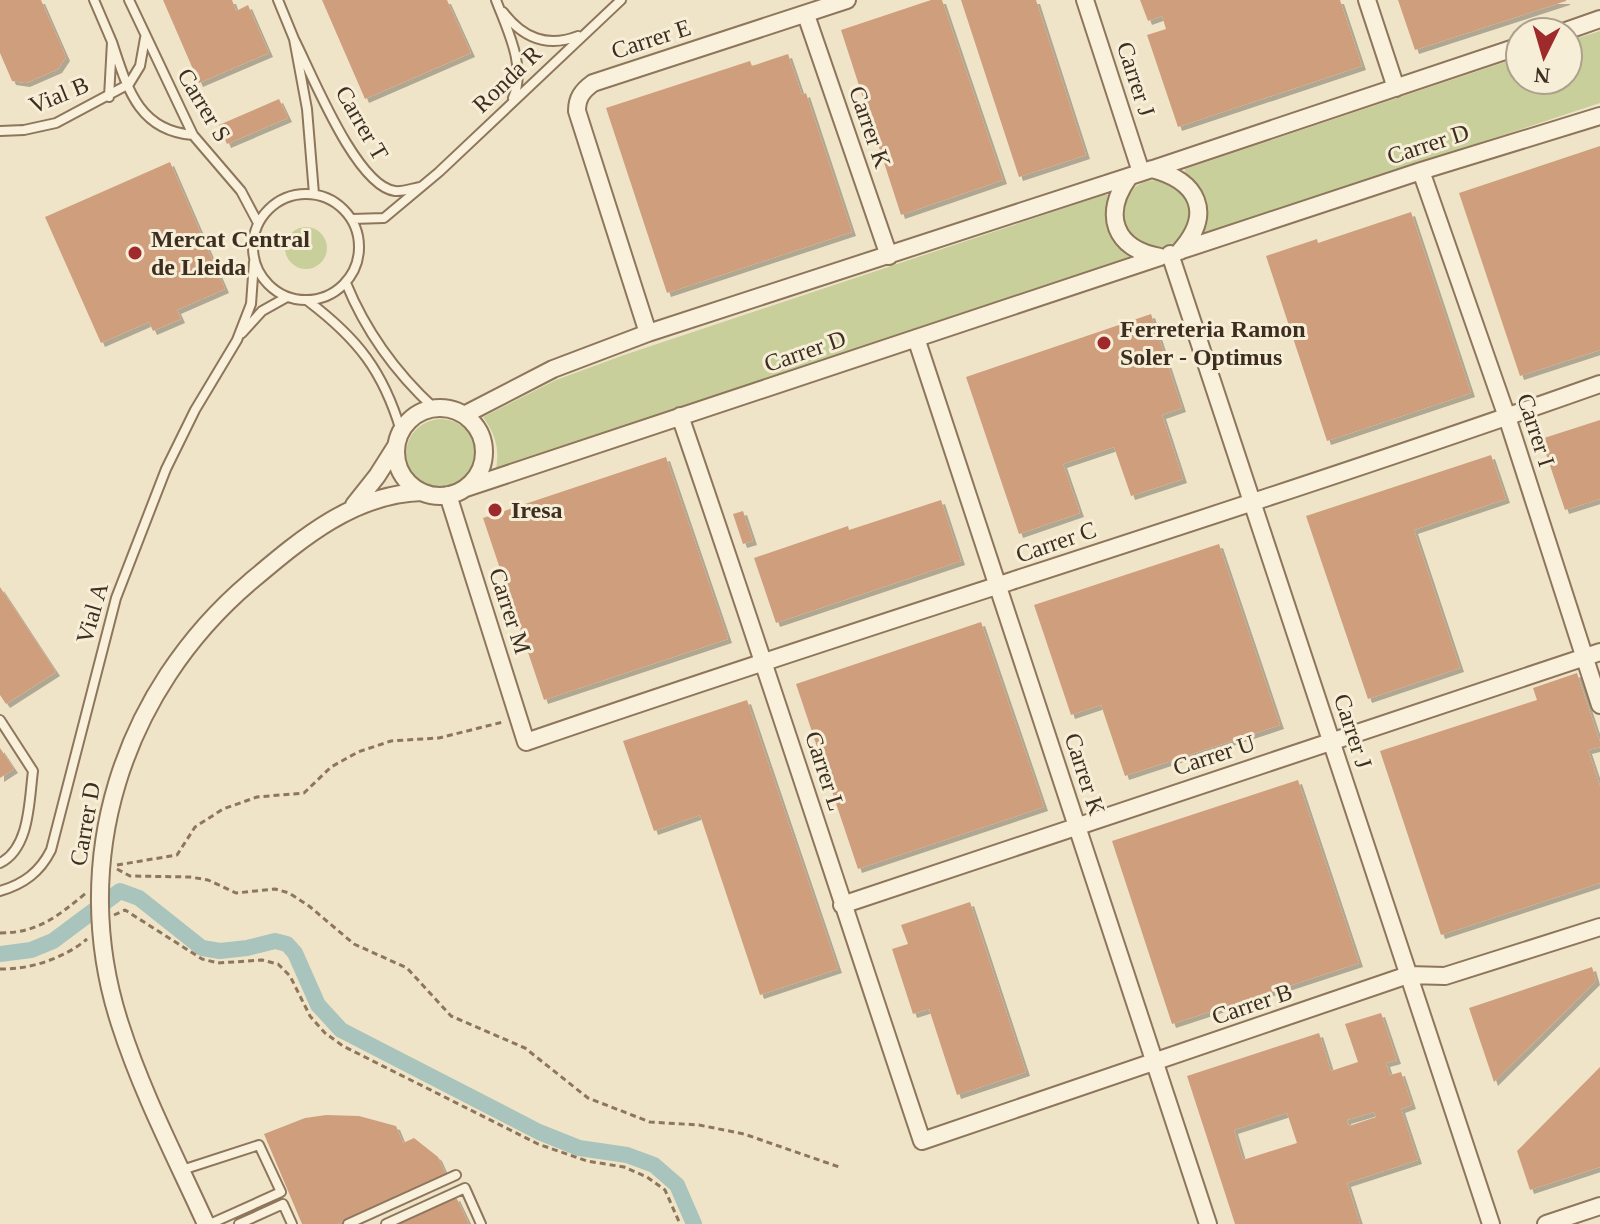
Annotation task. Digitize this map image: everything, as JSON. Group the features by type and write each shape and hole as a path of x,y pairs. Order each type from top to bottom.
{"street":[{"name":"Carrer E","path":"648,333 577,111 577,101 593,83 847,0"},
{"name":"Carrer J","path":"1085,0 1141,173"},
{"path":"1367,0 1396,88"},
{"name":"Carrer K","path":"806,15 889,256"},
{"path":"464,415 553,369 648,333 1504,51"},
{"name":"Carrer D","path":"466,488 1421,171 1600,116"},
{"name":"Carrer I","path":"1421,171 1592,655 1600,705"},
{"path":"1141,173 1179,178 1190,188 1196,200 1196,228 1170,254 1133,249 1116,227 1114,213 1117,199 1141,173"},
{"name":"Carrer J","path":"1170,254 1491,1224"},
{"name":"Carrer K","path":"916,338 1208,1224"},
{"name":"Carrer C","path":"526,742 764,660 998,587 1600,384"},
{"path":"434,408 455,410 464,415 475,424 485,451 483,465 476,478 466,488 448,495 422,492 410,484 402,472 397,459 399,438 410,420 421,412 434,408"},
{"name":"Carrer L","path":"680,416 764,660 922,1141"},
{"name":"Carrer D","path":"352,507 377,476 399,438"},
{"name":"Carrer D","path":"208,1224 181,1170 120,1024 108,978 99,888 116,781 154,695 223,605 283,554 352,507 387,495 422,492"},
{"name":"Carrer M","path":"448,495 526,742"},
{"name":"Carrer U","path":"842,905 1592,655"},
{"name":"Carrer B","path":"922,1141 1408,975 1445,976 1600,927"},
{"path":"1546,1224 1600,1206"}],"lane":[{"path":"94,0 143,114 161,128 193,135"},
{"name":"Carrer S","path":"129,0 193,135 241,191 258,223"},
{"name":"Carrer T","path":"278,0 294,39 351,152 372,180 395,191 421,187"},
{"name":"Ronda R","path":"352,219 384,218 621,0"},
{"path":"496,2 513,25 535,40 565,41 582,34"},
{"path":"496,2 514,52 519,77 510,105"},
{"path":"129,84 140,66 145,37"},
{"name":"Carrer T","path":"294,39 307,109 314,194"},
{"path":"109,97 112,42"},
{"name":"Vial B","path":"0,131 24,130 56,123 129,84"},
{"path":"297,194 314,194 342,207 352,219 359,235 360,252 355,269 346,283 322,298 308,301 287,297 272,289 261,277 254,262 253,235 268,209 281,199 297,194"},
{"name":"Vial A","path":"0,891 30,878 51,850 116,598 166,469 195,410 237,340 251,304 254,262"},
{"path":"346,283 354,304 379,347 406,382 434,408"},
{"name":"Vial A","path":"237,340 262,311 287,297"},
{"path":"308,301 329,317 366,355 390,395 399,438"},
{"path":"0,720 33,771 22,838 11,856 0,863"},
{"path":"181,1170 259,1145 281,1192 208,1224"},
{"path":"348,1224 456,1175"},
{"path":"386,1224 465,1188 481,1224"},
{"path":"239,1224 283,1204 292,1224"}],"path":[{"path":"519,718 439,738 391,741 358,752 331,767 304,793 257,797 223,809 195,827 177,855 110,866 130,876 208,880 236,893 275,889 289,893 354,944 407,968 451,1016 525,1048 588,1098 650,1122 699,1125 744,1134 842,1168"},
{"path":"0,933 37,928 99,888"},
{"path":"0,969 35,965 61,955 82,943 101,920 125,910 163,931 202,959 218,963 262,960 278,964 290,976 310,1016 325,1033 343,1046 538,1144 587,1161 624,1167 647,1177 665,1190 680,1224"}],"green space":[{"path":"1600,31 1600,103 1209,233 1202,230 1184,175 1185,169 1504,62 1504,96 1584,96 1584,36"},
{"path":"1156,180 1180,190 1190,214 1180,238 1156,248 1132,238 1122,214 1132,190"},
{"path":"1104,195 1111,198 1125,250 1131,256 1129,259 496,469 496,442 483,417 556,380"},
{"path":"306,227 321,233 327,248 321,263 306,269 291,263 285,248 291,233"},
{"path":"441,419 466,429 476,454 466,479 441,489 416,479 406,454 416,429"}],"building":[{"path":"0,0 41,0 66,57 58,69 26,83 12,81 0,53"},
{"path":"163,0 232,0 236,11 248,5 269,53 199,83"},
{"path":"322,0 447,0 471,53 365,99"},
{"path":"931,0 942,0 1003,180 901,215 841,30"},
{"path":"961,0 1036,0 1086,155 1019,177"},
{"path":"1140,0 1340,0 1362,66 1178,127 1147,35 1166,29 1162,16 1148,21"},
{"path":"1398,0 1566,0 1520,16 1504,16 1504,21 1415,50"},
{"path":"788,54 802,95 806,93 852,232 667,293 606,108 750,61 752,66"},
{"path":"279,99 288,118 227,144 219,125"},
{"path":"1600,146 1600,350 1520,376 1459,193"},
{"name":"Mercat Central de Lleida","path":"170,162 225,289 177,310 181,319 153,331 149,322 101,343 45,217"},
{"path":"1411,212 1471,393 1327,441 1266,256 1317,239 1318,243"},
{"path":"1151,314 1182,408 1162,415 1183,479 1131,496 1114,447 1063,464 1080,513 1019,534 966,377"},
{"path":"1600,420 1600,499 1565,510 1541,439"},
{"path":"1491,455 1506,499 1414,530 1460,668 1368,699 1306,516"},
{"path":"666,457 728,639 544,700 483,518"},
{"path":"941,500 961,561 776,623 754,558 848,526 849,530"},
{"path":"743,511 753,541 743,544 733,514"},
{"path":"1219,544 1280,725 1125,776 1101,705 1071,715 1034,605"},
{"path":"0,587 56,672 6,704 0,695"},
{"path":"981,622 1044,807 858,869 796,684"},
{"path":"1577,673 1600,742 1600,747 1588,750 1600,786 1600,883 1441,935 1380,751 1537,700 1533,688"},
{"path":"747,700 838,969 760,995 700,815 654,831 623,741"},
{"path":"0,748 14,769 0,778"},
{"path":"1298,780 1359,963 1172,1024 1112,841"},
{"path":"970,902 1026,1072 957,1095 929,1009 913,1014 892,949 908,944 901,925"},
{"path":"1592,967 1596,981 1494,1082 1469,1008"},
{"path":"1381,1013 1397,1060 1386,1063 1390,1075 1401,1072 1412,1105 1401,1109 1418,1160 1347,1183 1360,1224 1235,1224 1187,1076 1319,1033 1331,1071 1358,1062 1345,1024","holes":["1374,1112 1376,1117 1349,1126 1347,1120","1287,1113 1297,1143 1243,1160 1234,1130"]},
{"path":"1600,1067 1600,1167 1530,1190 1517,1151"},
{"path":"359,1116 396,1126 403,1143 414,1138 438,1157 446,1175 337,1224 302,1224 264,1134 305,1118"},
{"path":"456,1197 469,1224 397,1224"}],"waterway":[{"path":"0,954 31,950 53,941 120,891 139,898 202,948 220,951 275,941 287,944 295,953 318,1005 341,1030 539,1132 579,1148 627,1155 654,1165 677,1185 694,1224"}],"place":[{"name":"Mercat Central de Lleida","path":"135,253"},
{"name":"Ferreteria Ramon Soler - Optimus","path":"1104,343"},
{"name":"Iresa","path":"495,510"}]}
